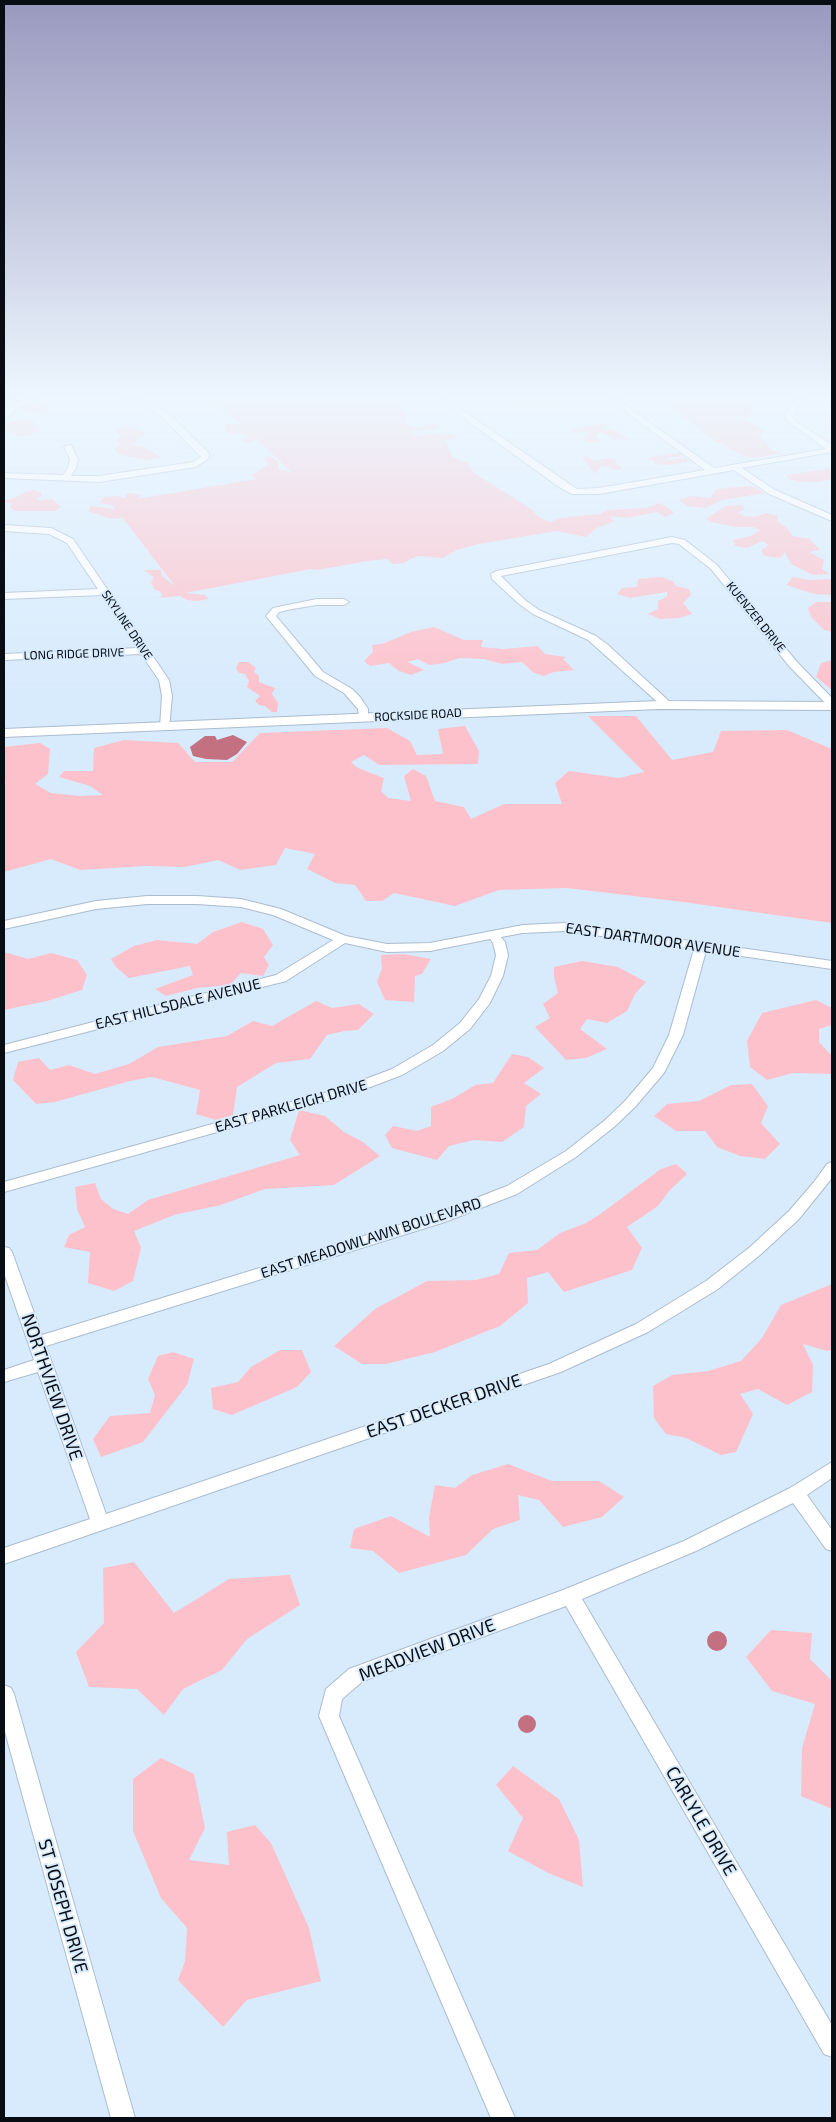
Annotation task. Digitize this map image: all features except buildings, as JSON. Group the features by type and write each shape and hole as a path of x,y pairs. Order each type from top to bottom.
{"main road":[{"name":"ROCKSIDE ROAD","path":"4,733 667,705 832,705"}],"street":[{"path":"786,498 832,518"},
{"name":"SKYLINE DRIVE","path":"4,528 39,529 60,534 73,544 164,680 166,689 165,727"},
{"name":"KUENZER DRIVE","path":"667,705 604,647 592,638 544,616 522,602 497,579 496,574 672,540 682,542 714,567 793,664 832,705"},
{"path":"4,596 105,592"},
{"path":"344,602 317,602 291,606 276,610 271,616 319,674 348,691 356,698 363,709 364,718"},
{"name":"LONG RIDGE DRIVE","path":"4,657 145,651"},
{"name":"EAST DARTMOOR AVENUE","path":"4,925 96,905 147,900 197,900 241,903 277,912 343,939 387,948 430,947 523,929 565,927 832,965"},
{"name":"EAST PARKLEIGH DRIVE","path":"4,1187 347,1091 396,1072 438,1048 465,1026 484,1000 497,976 502,955 499,942 493,935"},
{"name":"EAST HILLSDALE AVENUE","path":"4,1049 281,978 343,939"},
{"name":"EAST MEADOWLAWN BOULEVARD","path":"36,1343 440,1218 477,1205 512,1190 529,1180 571,1154 609,1124 630,1104 659,1070 676,1035 701,946"},
{"name":"EAST DECKER DRIVE","path":"4,1556 555,1368 642,1328 712,1285 755,1251 794,1215 819,1186 832,1167"},
{"name":"NORTHVIEW DRIVE","path":"4,1252 100,1523"},
{"path":"4,1376 43,1364"},
{"name":"MEADVIEW DRIVE","path":"503,2118 328,1716 333,1695 356,1675 570,1596 690,1546 796,1493 832,1469"},
{"path":"796,1493 832,1544"},
{"name":"CARLYLE DRIVE","path":"570,1596 832,2046"},
{"name":"ST JOSEPH DRIVE","path":"4,1694 123,2118"}],"shaded area":[{"path":"103,498 138,498 137,499 514,498 531,509 539,517 550,522 560,518 600,514 608,510 646,508 659,503 674,513 665,517 658,512 627,518 611,516 613,522 597,528 586,537 557,531 478,544 457,550 443,558 417,556 404,563 393,564 387,559 368,561 317,570 311,569 185,593 205,595 209,599 197,601 187,600 180,596 158,598 162,596 161,592 154,589 151,582 154,577 143,570 161,570 162,576 175,586 122,517 117,519 108,518 88,511 91,506 115,509 112,505 99,503"},
{"path":"685,498 734,498 722,500 705,508 687,506 679,500"},
{"path":"52,499 61,507 55,511 15,511 10,507 12,503 4,503 4,500"},
{"path":"741,505 745,509 738,512 743,516 755,517 766,513 778,516 777,521 787,528 793,536 810,539 820,550 809,552 824,560 822,569 830,574 813,575 791,564 785,552 780,558 764,556 761,550 769,545 762,541 747,548 735,546 733,540 751,536 760,530 753,527 736,527 711,522 706,519 726,506"},
{"path":"662,577 673,581 676,586 689,589 691,595 683,603 692,614 679,618 660,619 648,614 658,609 658,601 667,597 667,592 630,598 617,594 622,588 637,587 638,579"},
{"path":"793,577 808,580 832,579 832,599 831,595 814,594 786,585"},
{"path":"816,602 832,602 832,632 824,630 811,617 808,608"},
{"path":"434,627 464,640 483,640 481,647 503,649 538,646 545,654 566,657 563,659 574,670 554,672 544,676 534,673 522,662 502,664 484,659 459,658 445,663 429,665 418,659 408,662 424,670 411,675 399,671 389,663 370,666 364,661 373,652 372,645 382,644 411,632"},
{"path":"832,660 832,690 816,677 821,663"},
{"path":"239,662 248,662 256,668 254,672 259,676 259,682 275,688 272,694 278,703 277,712 272,712 255,701 260,696 247,687 249,681 245,674 239,673 236,668"},
{"path":"588,716 636,716 672,760 713,752 721,731 787,730 832,749 832,923 567,888 499,890 455,906 394,893 382,901 366,901 355,885 335,883 307,869 315,854 285,848 276,865 240,870 218,860 185,867 146,866 80,870 51,859 4,872 4,784 6,783 4,776 4,747 40,743 50,749 48,774 35,784 51,793 80,796 103,795 90,786 59,777 64,771 93,771 94,748 124,740 178,743 195,762 232,762 260,733 387,728 410,741 417,755 443,754 438,729 465,726 479,751 478,764 379,765 364,755 351,762 358,768 384,778 381,791 388,798 411,801 404,776 413,769 426,776 435,801 464,807 471,819 504,804 562,804 555,783 569,771 619,778 644,772"},
{"path":"233,735 247,742 237,754 227,760 193,756 190,747 205,736 215,736 217,740"},
{"path":"242,922 263,929 273,945 264,957 269,965 263,976 241,973 230,985 197,988 166,996 155,989 193,975 190,966 129,978 116,967 111,959 134,946 157,940 197,944 213,932"},
{"path":"4,952 28,959 51,953 77,960 87,975 82,990 47,1001 4,1010"},
{"path":"404,954 431,959 422,974 415,976 414,1002 385,1000 377,982 382,968 381,955"},
{"path":"582,961 618,967 646,982 635,994 627,1011 607,1023 587,1019 580,1029 607,1049 586,1058 566,1060 535,1027 550,1018 543,1004 558,993 554,977 554,967"},
{"path":"816,1000 832,1008 832,1025 819,1029 819,1042 832,1056 832,1074 793,1073 767,1080 750,1067 747,1041 762,1013"},
{"path":"316,1001 332,1008 359,1004 374,1014 358,1030 327,1035 310,1059 276,1063 237,1087 233,1115 216,1120 196,1114 200,1090 152,1077 130,1081 55,1102 36,1104 13,1080 18,1062 39,1058 50,1070 69,1065 95,1074 129,1064 158,1047 227,1036 253,1021 272,1026"},
{"path":"512,1054 528,1057 544,1068 524,1083 541,1094 526,1106 524,1127 502,1142 474,1140 449,1146 437,1160 392,1148 385,1135 393,1126 417,1131 431,1126 431,1107 454,1098 475,1085 493,1083"},
{"path":"752,1084 768,1106 761,1123 780,1144 765,1159 740,1156 717,1147 705,1131 676,1131 654,1116 667,1104 699,1101 731,1085"},
{"path":"299,1110 325,1116 344,1132 363,1142 380,1156 334,1185 265,1189 221,1205 174,1215 134,1231 141,1248 133,1281 114,1291 88,1283 90,1252 64,1247 69,1235 85,1227 77,1209 75,1187 95,1183 101,1199 113,1209 128,1214 148,1200 300,1155 290,1140"},
{"path":"676,1164 687,1174 669,1191 658,1206 627,1227 642,1248 632,1270 564,1292 548,1272 527,1278 528,1303 500,1326 435,1352 386,1364 362,1364 334,1346 375,1309 427,1281 476,1280 499,1274 509,1253 537,1250 560,1233 584,1224 599,1215 661,1169"},
{"path":"832,1284 832,1350 827,1351 803,1344 813,1365 812,1392 787,1405 758,1389 740,1394 753,1414 736,1452 721,1455 686,1438 666,1434 654,1418 653,1386 672,1375 708,1371 741,1361 762,1338 781,1305"},
{"path":"280,1350 302,1350 311,1372 297,1387 232,1415 213,1409 211,1388 238,1382 251,1367"},
{"path":"173,1352 194,1359 187,1385 143,1442 101,1457 93,1439 110,1416 150,1413 155,1395 148,1379 158,1356"},
{"path":"508,1464 552,1481 599,1481 624,1497 602,1517 563,1527 539,1500 518,1495 520,1520 493,1529 466,1555 399,1573 373,1551 350,1548 354,1529 391,1516 430,1537 429,1517 435,1485 455,1488 472,1475"},
{"path":"134,1562 174,1613 229,1579 290,1575 300,1605 247,1639 222,1670 183,1689 164,1715 137,1689 89,1687 76,1652 104,1623 103,1568"},
{"path":"771,1630 812,1633 810,1659 832,1681 832,1809 801,1796 802,1748 815,1704 772,1691 746,1657"},
{"path":"717,1631 724,1634 727,1641 724,1648 717,1651 710,1648 707,1641 710,1634"},
{"path":"523,1715 531,1715 536,1720 534,1731 523,1733 518,1728 518,1720"},
{"path":"161,1758 194,1774 205,1828 189,1860 229,1865 227,1832 255,1825 271,1843 309,1928 321,1981 247,2000 223,2027 178,1980 185,1961 187,1928 161,1898 133,1831 133,1779"},
{"path":"513,1766 559,1799 579,1840 583,1887 548,1873 508,1851 523,1818 496,1785"}]}
